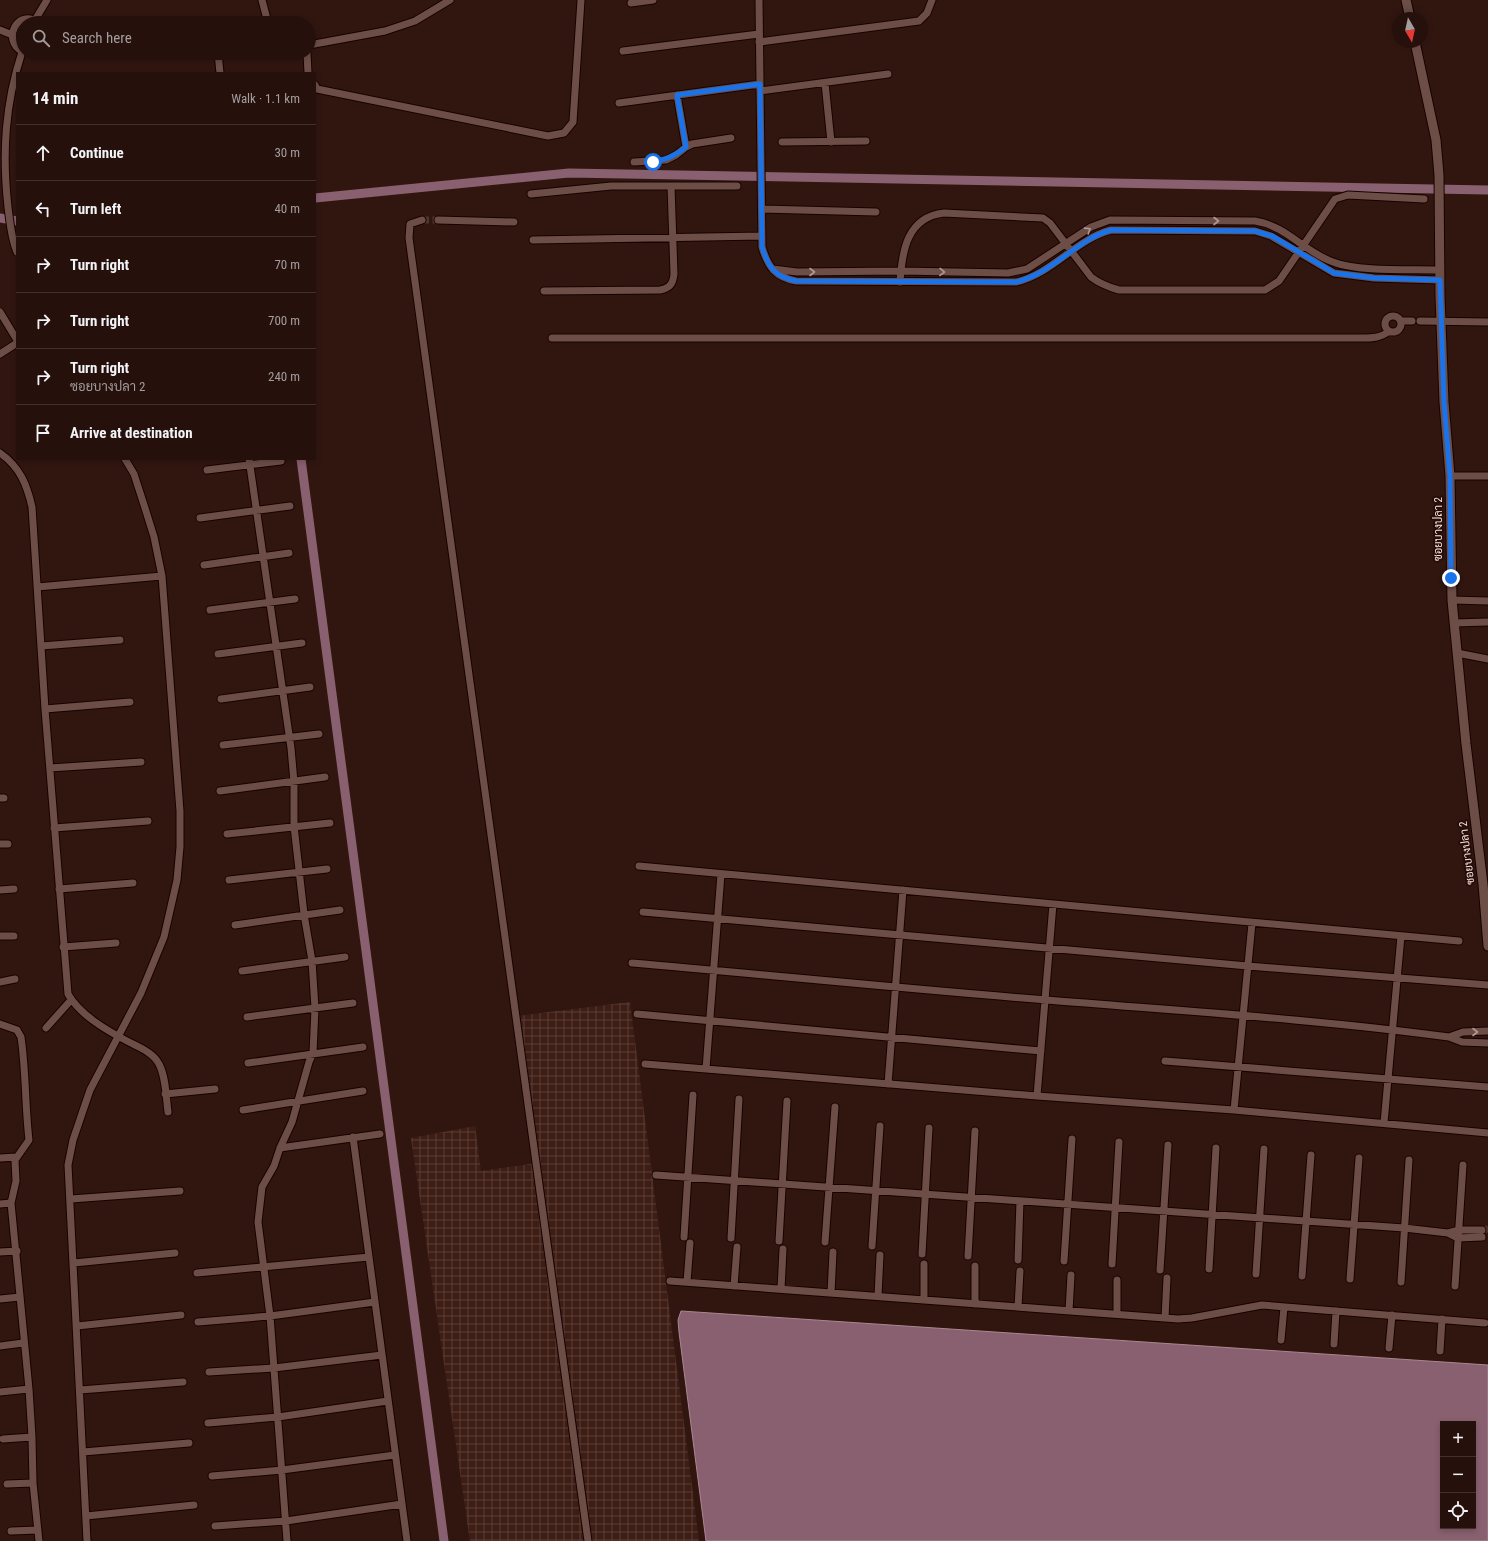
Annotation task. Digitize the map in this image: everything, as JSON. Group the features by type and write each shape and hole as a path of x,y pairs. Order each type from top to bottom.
{"street":[{"path":"39,16 47,0"},
{"path":"262,0 266,16"},
{"path":"316,44 385,31 415,21 450,0"},
{"path":"316,86 317,88 548,136 564,133 573,122 581,0"},
{"path":"631,3 653,0"},
{"path":"759,0 762,247 766,259 773,269 784,279 796,281 1016,282 1036,275 1097,235 1111,230 1255,231 1272,236 1297,253 1334,273 1374,278 1440,280"},
{"path":"623,51 919,21 927,13 932,0"},
{"path":"1406,0 1409,12"},
{"path":"16,23 10,34 13,45 16,47"},
{"path":"0,30 10,34"},
{"name":"ซอยบางปลา 2","path":"1416,48 1436,140 1439,175 1441,322 1444,402 1450,476 1452,600 1483,884 1488,946"},
{"path":"17,72 20,60"},
{"path":"219,60 220,72"},
{"path":"307,60 308,72"},
{"path":"16,74 11,90 6,130 5,158 11,235 16,249"},
{"path":"619,103 677,95 825,83 888,74"},
{"path":"825,83 831,142"},
{"path":"677,95 686,147"},
{"path":"634,162 666,160 676,155 686,147 701,141 731,138"},
{"path":"782,142 866,141"},
{"path":"531,194 611,186 737,186"},
{"path":"544,291 660,290 667,288 673,282 674,274 671,186"},
{"path":"900,282 902,256 910,234 917,226 936,214 1043,218 1048,220 1098,283 1119,290 1265,290 1279,281 1330,204 1335,199 1342,196 1424,199"},
{"path":"762,209 876,212"},
{"path":"422,220 410,224 409,238 588,1541"},
{"path":"438,220 514,222"},
{"path":"773,269 797,272 901,271 1008,273 1027,269 1096,225 1110,220 1118,220 1255,221 1276,226 1322,258 1340,265 1374,268 1440,270"},
{"path":"533,240 762,236"},
{"path":"1374,268 1374,278"},
{"path":"0,312 16,338"},
{"path":"1389,331 1385,325 1387,318 1395,316 1400,321 1412,321"},
{"path":"552,338 1376,338 1383,336 1389,331 1397,331 1401,325 1400,321"},
{"path":"1420,321 1488,322"},
{"path":"0,354 16,345"},
{"path":"0,454 10,460 21,474 28,488 32,508 45,709 66,984 71,1000 85,1014 117,1036 150,1054 159,1062 162,1070 168,1112"},
{"path":"87,1541 71,1199 68,1165 73,1140 90,1090 117,1036 141,993 164,936 177,880 180,847 180,811 162,576 154,537 145,508 134,474 126,460"},
{"path":"207,470 249,462 281,461"},
{"path":"249,462 289,738 294,782 294,826 298,872 312,961 315,1008 313,1053 309,1062 292,1122 280,1148 274,1166 262,1187 258,1222 270,1316 288,1541"},
{"path":"1450,476 1488,476"},
{"path":"200,518 290,506"},
{"path":"204,565 290,553"},
{"path":"37,587 162,576"},
{"path":"210,610 295,599"},
{"path":"1452,600 1488,601"},
{"path":"1454,623 1488,622"},
{"path":"41,646 120,640"},
{"path":"218,654 302,644"},
{"path":"1457,653 1488,658"},
{"path":"221,699 310,687"},
{"path":"45,709 130,702"},
{"path":"223,745 319,734"},
{"path":"50,768 141,762"},
{"path":"220,791 325,777"},
{"path":"54,828 148,821"},
{"path":"227,834 330,823"},
{"path":"639,866 1459,941"},
{"path":"229,880 328,869"},
{"path":"706,1069 721,874"},
{"path":"59,889 132,883"},
{"path":"0,890 14,889"},
{"path":"888,1084 904,890"},
{"path":"1037,1096 1053,904"},
{"path":"234,925 340,910"},
{"path":"643,912 1248,966 1488,985"},
{"path":"1234,1110 1252,923"},
{"path":"0,936 14,936"},
{"path":"1384,1123 1401,936"},
{"path":"63,947 116,943"},
{"path":"242,971 345,957"},
{"path":"632,963 1045,1000 1243,1014 1392,1029 1449,1036 1462,1042 1488,1043"},
{"path":"0,982 15,980"},
{"path":"46,1028 71,1000"},
{"path":"247,1017 353,1003"},
{"path":"636,1014 1040,1051"},
{"path":"0,1024 17,1030 21,1037 27,1092 26,1121 29,1140 14,1160 16,1180 11,1202 17,1250 23,1343 29,1389 33,1483 39,1541"},
{"path":"1449,1036 1463,1032 1488,1032"},
{"path":"248,1063 363,1047"},
{"path":"1165,1061 1488,1087"},
{"path":"646,1064 1037,1096 1234,1110 1488,1133"},
{"path":"165,1094 215,1089"},
{"path":"243,1110 363,1091"},
{"path":"684,1237 693,1095"},
{"path":"731,1238 739,1099"},
{"path":"779,1241 787,1101"},
{"path":"825,1242 835,1107"},
{"path":"872,1246 880,1126"},
{"path":"922,1254 928,1128"},
{"path":"968,1256 975,1131"},
{"path":"280,1148 380,1134"},
{"path":"353,1137 407,1541"},
{"path":"1064,1261 1072,1139"},
{"path":"1112,1264 1119,1142"},
{"path":"1160,1270 1168,1145"},
{"path":"1209,1269 1216,1148"},
{"path":"1256,1274 1264,1149"},
{"path":"1302,1276 1311,1155"},
{"path":"0,1158 16,1157"},
{"path":"1350,1279 1359,1158"},
{"path":"1400,1282 1409,1160"},
{"path":"1455,1286 1463,1165"},
{"path":"656,1175 1404,1228 1458,1234 1482,1233"},
{"path":"71,1199 180,1191"},
{"path":"1018,1260 1020,1201"},
{"path":"0,1204 11,1202"},
{"path":"687,1282 690,1243"},
{"path":"734,1286 736,1247"},
{"path":"781,1289 783,1249"},
{"path":"0,1252 17,1250"},
{"path":"831,1293 833,1252"},
{"path":"74,1263 175,1253"},
{"path":"878,1296 880,1255"},
{"path":"197,1273 369,1257"},
{"path":"924,1264 924,1300"},
{"path":"975,1266 975,1304"},
{"path":"1018,1307 1020,1272"},
{"path":"1069,1311 1071,1275"},
{"path":"1165,1318 1167,1278"},
{"path":"1117,1280 1117,1314"},
{"path":"670,1281 1165,1318 1192,1318 1254,1305 1487,1323"},
{"path":"0,1300 20,1297"},
{"path":"198,1322 270,1316 375,1302"},
{"path":"1281,1340 1284,1307"},
{"path":"1334,1344 1336,1311"},
{"path":"77,1326 181,1315"},
{"path":"1390,1348 1392,1315"},
{"path":"1440,1352 1442,1319"},
{"path":"0,1346 23,1343"},
{"path":"209,1372 274,1368 382,1355"},
{"path":"80,1390 182,1382"},
{"path":"0,1392 29,1389"},
{"path":"208,1423 278,1417 388,1401"},
{"path":"4,1439 32,1437"},
{"path":"82,1452 190,1443"},
{"path":"212,1476 282,1470 395,1455"},
{"path":"7,1484 33,1483"},
{"path":"215,1526 286,1521 402,1504"},
{"path":"86,1516 194,1505"},
{"path":"11,1531 38,1530"}],"shaded area":[{"path":"630,1002 699,1541 470,1541 411,1138 475,1126 481,1171 537,1163 517,1016"},
{"path":"681,1311 1488,1365 1488,1541 706,1541 678,1320"}],"waterway":[{"path":"316,198 569,173 1488,190"},
{"path":"0,218 16,221"},
{"path":"301,460 444,1541"}],"tunnel":[{"path":"422,220 438,220"},
{"path":"1482,1230 1488,1229"}],"route":[{"path":"653,162 666,160 676,155 686,147 677,95 760,84 762,247 766,259 773,269 784,279 796,281 1016,282 1026,280 1036,275 1097,235 1111,230 1255,231 1272,236 1297,253 1334,273 1374,278 1440,280 1444,402 1450,466 1451,578"}]}
